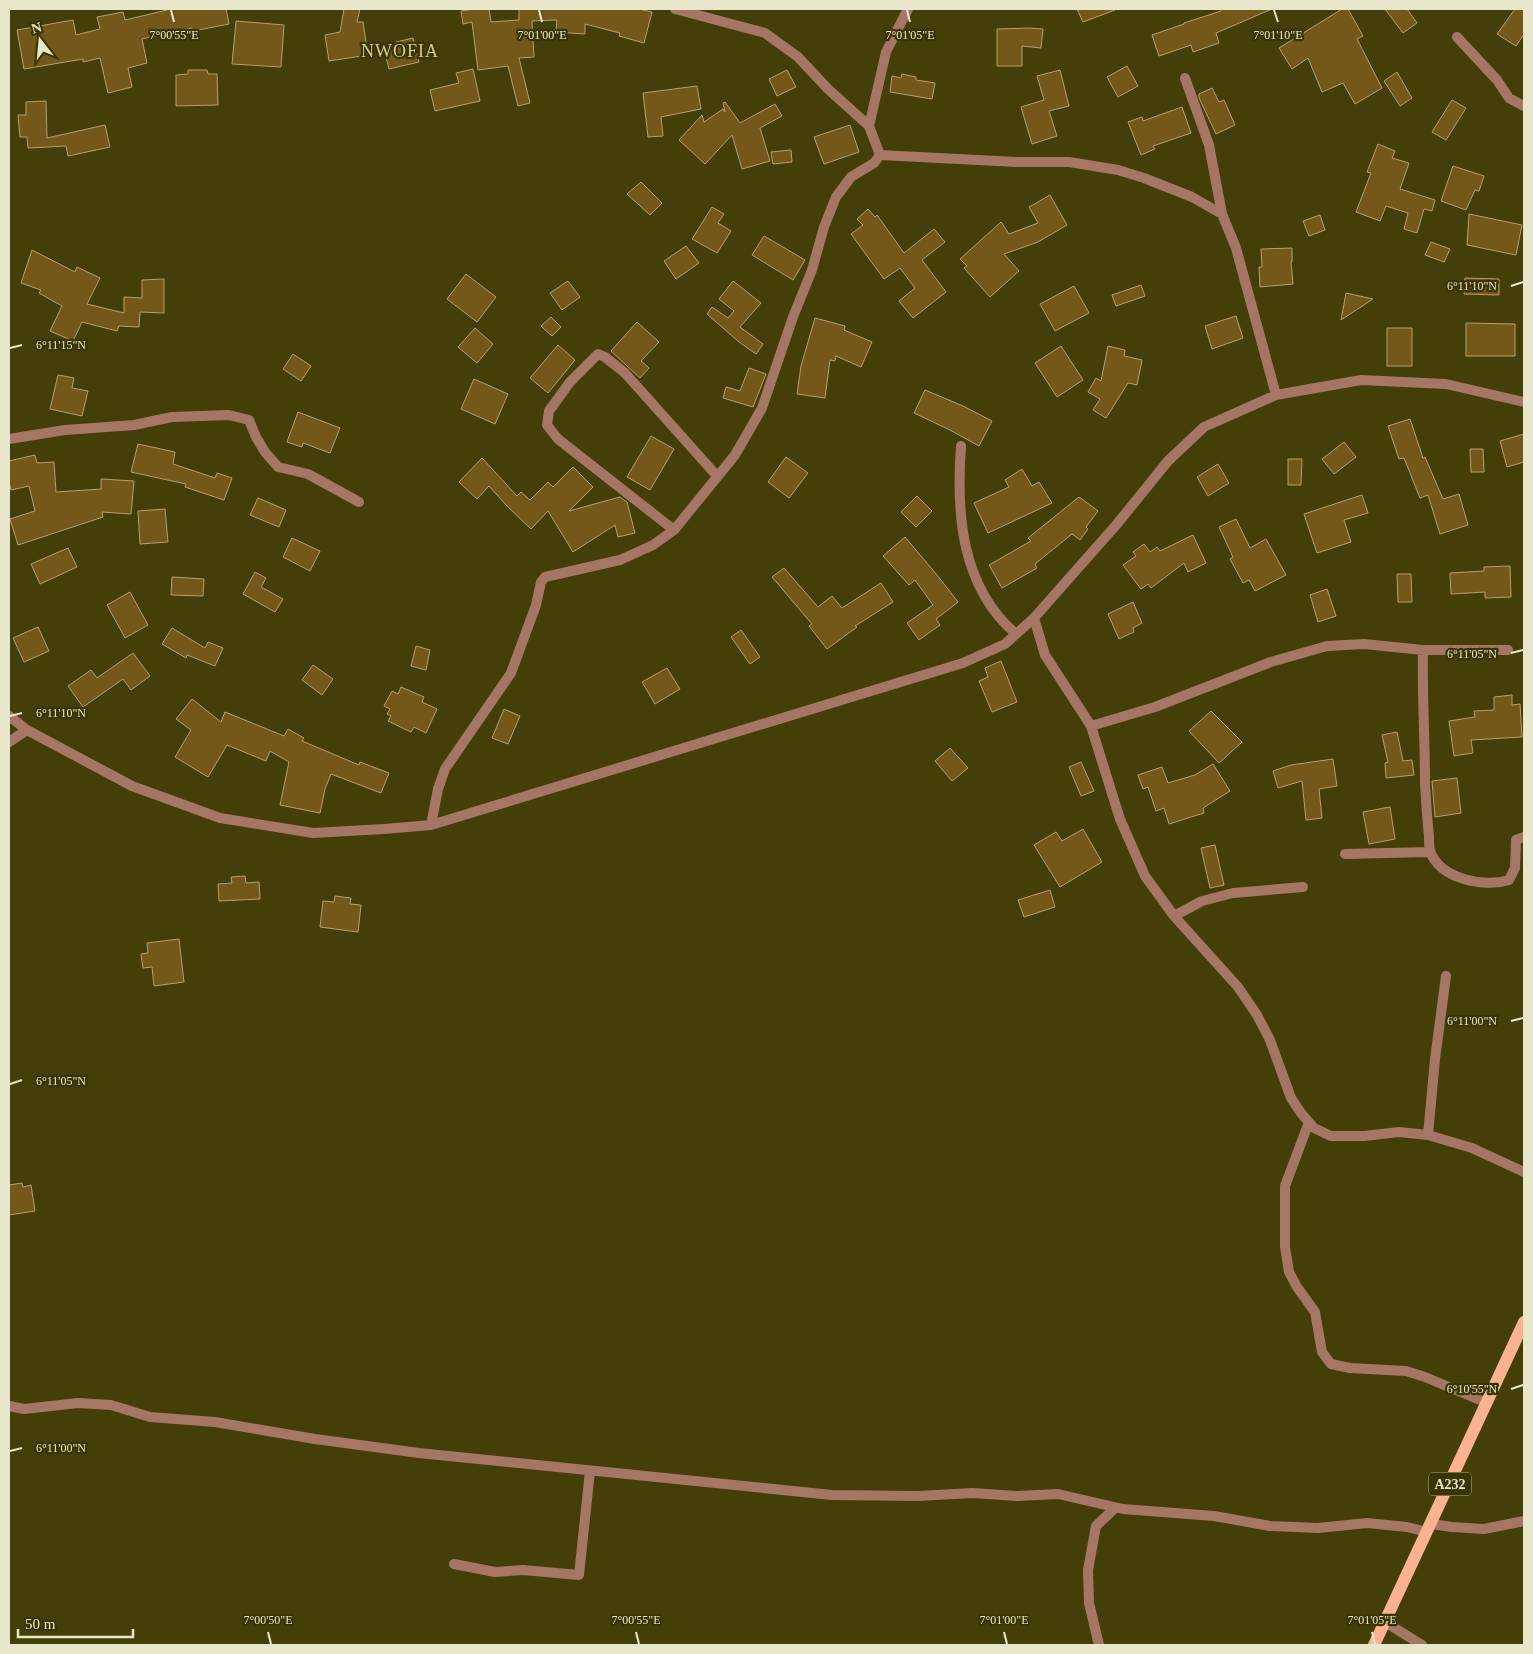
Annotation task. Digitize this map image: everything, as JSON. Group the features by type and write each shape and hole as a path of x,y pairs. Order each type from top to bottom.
{"main road":[{"name":"A232","path":"1374,1645 1524,1322"}],"street":[{"path":"675,9 765,33 798,57 869,126 880,155"},
{"path":"869,126 886,52 908,9"},
{"path":"1457,37 1497,80 1509,98 1524,106"},
{"path":"1185,78 1209,145 1222,214 1236,248 1276,395"},
{"path":"880,155 1017,162 1068,162 1118,170 1192,196 1222,214"},
{"path":"431,825 438,789 445,769 511,673 536,605 541,582 545,577 620,560 653,545 674,530 735,455 762,408 793,317 812,270 824,227 836,197 851,177 874,164 880,155"},
{"path":"674,530 558,439 548,425 549,411 570,382 598,354 605,357 625,373 717,476"},
{"path":"9,716 27,730 132,786 220,818 313,833 431,825 963,663 1005,644 1034,618 1117,524 1168,461 1204,427 1276,395 1361,380 1446,384 1524,402"},
{"path":"9,439 65,430 134,425 172,416 229,415 249,420 265,452 278,467 308,474 359,502"},
{"path":"961,446 959,514 970,564 980,589 991,607 1002,622 1016,634"},
{"path":"1034,618 1046,655 1091,726 1117,811 1145,876 1174,916 1238,987 1257,1015 1270,1040 1291,1098 1314,1128 1331,1136 1364,1136 1399,1132 1428,1135 1472,1148 1524,1172"},
{"path":"1091,726 1155,707 1271,662 1327,646 1364,644 1423,650 1508,650"},
{"path":"1423,650 1422,700 1426,808 1430,852 1440,866 1456,877 1484,883 1500,883 1509,880 1515,868 1516,840 1524,837"},
{"path":"9,742 27,730"},
{"path":"1345,854 1430,852"},
{"path":"1174,916 1202,901 1233,893 1304,887"},
{"path":"1428,1135 1435,1059 1446,976"},
{"path":"1309,1122 1285,1186 1285,1247 1289,1272 1296,1287 1315,1312 1322,1352 1331,1364 1350,1368 1406,1371 1426,1377 1487,1403"},
{"path":"9,1406 24,1409 78,1403 111,1405 150,1416 215,1422 315,1439 418,1453 832,1495 918,1496 972,1493 1017,1496 1058,1494 1077,1497 1115,1508 1214,1516 1270,1526 1318,1528 1367,1523 1429,1528 1484,1528 1524,1521"},
{"path":"454,1564 496,1572 523,1570 580,1575 590,1470"},
{"path":"1099,1645 1089,1603 1088,1570 1096,1526 1115,1508"},
{"path":"1385,1622 1422,1645"}],"building":[{"path":"167,9 226,9 229,24 193,31 192,28 142,39 147,63 128,68 132,87 108,93 100,58 83,62 83,59 24,69 17,30 73,20 76,35 100,29 97,17 123,12 125,20"},
{"path":"344,9 360,9 357,22 363,22 368,55 329,61 325,35 340,32"},
{"path":"489,9 491,22 519,20 519,9 639,9 652,12 644,43 619,36 620,33 585,24 585,34 556,32 557,20 532,21 534,57 519,58 530,103 518,106 508,66 478,70 472,22 463,24 461,11"},
{"path":"1077,9 1115,9 1115,10 1083,22"},
{"path":"1220,9 1272,9 1216,33 1219,43 1193,52 1191,45 1159,56 1152,35 1221,11"},
{"path":"1342,9 1348,9 1363,36 1357,39 1382,88 1355,104 1343,83 1322,92 1308,58 1292,69 1279,48"},
{"path":"1385,9 1407,9 1417,23 1403,33"},
{"path":"1515,9 1524,9 1524,34 1516,46 1497,34"},
{"path":"236,21 284,25 281,67 232,64"},
{"path":"997,29 1043,29 1041,48 1022,46 1022,66 997,66"},
{"path":"413,38 419,62 389,69 385,53 398,50 396,42"},
{"path":"1127,66 1138,86 1118,97 1107,77"},
{"path":"473,69 480,101 435,111 430,90 459,83 456,73"},
{"path":"188,70 207,70 208,74 217,74 218,105 176,106 176,75 188,74"},
{"path":"787,70 796,87 777,96 769,79"},
{"path":"1060,70 1069,106 1049,111 1057,136 1032,144 1021,107 1044,100 1037,76"},
{"path":"1397,72 1412,98 1400,106 1384,81"},
{"path":"902,74 916,77 916,80 935,83 932,99 890,92 892,76 901,78"},
{"path":"697,86 701,109 661,117 663,136 648,137 643,93"},
{"path":"1212,88 1219,102 1224,100 1235,125 1216,134 1199,98 1199,94"},
{"path":"1452,100 1466,108 1446,140 1432,132"},
{"path":"46,101 47,138 105,125 110,147 68,156 66,146 28,148 27,137 20,137 18,115 26,115 26,102"},
{"path":"725,102 740,123 775,104 782,116 760,128 770,161 742,169 732,135 705,164 679,140 702,115 704,122 723,109 725,112 723,103"},
{"path":"1182,107 1191,133 1153,146 1155,149 1141,155 1128,122 1142,117 1143,121"},
{"path":"850,125 859,152 824,164 814,137"},
{"path":"1378,144 1395,151 1392,158 1409,163 1400,189 1435,200 1432,211 1424,209 1417,233 1404,229 1408,213 1386,206 1380,221 1356,212 1371,173 1367,172"},
{"path":"791,150 792,162 773,164 771,152"},
{"path":"1453,166 1484,176 1479,191 1475,190 1466,210 1441,201"},
{"path":"641,182 662,203 650,215 627,194"},
{"path":"1050,195 1067,225 1038,242 1004,254 1019,271 990,297 964,268 967,266 960,259 1001,222 1009,234 1038,223 1029,207"},
{"path":"712,207 724,214 718,223 731,231 717,253 692,239"},
{"path":"868,209 875,217 877,215 904,253 934,229 945,242 922,260 946,292 913,318 899,301 915,288 900,268 884,279 851,234 863,225 857,219"},
{"path":"1469,214 1522,225 1516,255 1467,245"},
{"path":"1320,215 1325,230 1309,236 1303,221"},
{"path":"764,236 805,260 793,280 752,255"},
{"path":"1431,242 1450,249 1444,262 1425,255"},
{"path":"686,246 699,263 676,279 664,261"},
{"path":"1292,248 1293,284 1260,287 1259,267 1262,267 1261,249"},
{"path":"32,250 75,272 77,267 100,278 87,304 124,313 124,297 142,298 142,280 164,279 164,313 140,312 139,327 119,326 117,331 82,322 73,341 50,331 62,306 39,293 41,290 21,283"},
{"path":"466,274 496,297 477,322 447,299"},
{"path":"1465,278 1499,279 1499,295 1464,294"},
{"path":"568,281 580,297 562,310 550,293"},
{"path":"733,281 761,303 740,327 763,344 756,354 707,314 712,307 728,318 734,311 719,299"},
{"path":"1141,285 1145,296 1116,306 1112,295"},
{"path":"1074,286 1089,313 1055,331 1040,304"},
{"path":"1346,293 1373,299 1341,320"},
{"path":"1236,316 1243,338 1212,349 1205,326"},
{"path":"551,317 561,327 552,336 541,326"},
{"path":"815,318 845,326 844,330 872,342 861,367 836,356 835,361 830,360 825,398 797,394 801,366"},
{"path":"637,322 659,342 641,361 649,368 640,378 611,351"},
{"path":"1466,323 1515,324 1515,356 1466,356"},
{"path":"475,328 493,344 477,363 458,347"},
{"path":"1387,328 1412,328 1412,366 1387,366"},
{"path":"558,345 575,360 548,393 530,378"},
{"path":"1061,346 1083,380 1057,397 1035,363"},
{"path":"1108,346 1125,350 1124,356 1142,360 1137,385 1128,383 1106,418 1093,410 1100,399 1088,392 1096,378 1101,381"},
{"path":"293,354 311,366 301,381 283,369"},
{"path":"749,368 766,374 753,407 723,398 726,387 740,391"},
{"path":"58,375 74,378 72,388 88,391 82,416 50,409"},
{"path":"474,379 508,394 495,424 461,409"},
{"path":"925,390 992,421 979,446 914,413"},
{"path":"298,412 340,428 330,453 303,443 302,447 287,442"},
{"path":"1410,419 1423,458 1425,457 1443,499 1459,494 1468,525 1440,534 1428,495 1420,498 1404,458 1399,459 1388,426"},
{"path":"1524,434 1524,462 1507,467 1500,441"},
{"path":"651,436 674,449 650,490 627,477"},
{"path":"1344,442 1356,457 1334,474 1322,459"},
{"path":"138,444 175,452 173,464 215,478 217,473 232,478 224,500 185,487 186,484 131,472"},
{"path":"1470,449 1483,449 1484,472 1471,472"},
{"path":"35,455 37,463 54,462 56,492 101,489 101,479 134,481 131,514 102,512 103,517 18,545 10,519 35,511 29,486 11,490 9,461"},
{"path":"786,457 808,473 789,498 768,482"},
{"path":"482,458 517,496 521,492 530,500 548,482 553,487 573,467 593,487 569,511 620,497 627,502 635,533 618,537 615,525 573,552 548,511 531,529 489,486 477,499 459,482"},
{"path":"1288,459 1302,459 1301,485 1288,485"},
{"path":"1218,464 1229,483 1208,496 1197,477"},
{"path":"1022,469 1032,486 1039,482 1052,503 988,533 974,503 1009,487 1005,480"},
{"path":"1362,495 1368,513 1344,520 1351,542 1317,553 1304,514"},
{"path":"917,496 932,511 916,527 901,512"},
{"path":"1079,497 1098,511 1086,527 1088,529 1080,540 1072,534 1035,564 1037,568 1002,588 989,565 1031,541 1028,538"},
{"path":"258,498 286,510 279,527 250,515"},
{"path":"165,509 168,542 140,544 138,511"},
{"path":"1236,519 1250,548 1266,539 1286,575 1255,591 1249,580 1243,583 1230,559 1233,557 1219,527"},
{"path":"1193,535 1206,563 1188,572 1184,563 1151,588 1148,584 1141,589 1123,565 1136,556 1133,552 1144,544 1150,552 1157,547 1160,551"},
{"path":"905,537 958,602 936,619 940,625 919,640 907,623 933,605 915,580 909,585 883,556"},
{"path":"292,538 320,551 310,571 283,557"},
{"path":"68,548 77,567 40,584 31,564"},
{"path":"1510,566 1511,597 1485,598 1485,592 1451,594 1450,573 1484,571 1484,567"},
{"path":"784,568 818,607 832,596 842,608 881,583 893,602 855,626 857,627 827,649 809,626 812,624 772,577"},
{"path":"255,572 266,578 261,587 283,599 275,612 243,594"},
{"path":"1397,574 1411,574 1412,602 1398,602"},
{"path":"172,577 204,579 203,596 171,595"},
{"path":"1327,589 1336,616 1318,622 1310,595"},
{"path":"130,592 148,625 125,638 107,605"},
{"path":"1133,602 1142,623 1133,628 1134,632 1119,639 1108,614"},
{"path":"38,627 49,651 24,662 13,638"},
{"path":"172,628 205,648 208,642 223,648 215,666 187,655 186,658 162,644"},
{"path":"741,630 760,657 750,664 731,637"},
{"path":"416,646 430,650 426,670 411,666"},
{"path":"133,653 150,676 131,690 123,679 83,707 68,686 91,670 97,678"},
{"path":"1001,661 1017,702 992,712 979,681 988,677 985,668"},
{"path":"313,665 333,679 322,695 302,680"},
{"path":"667,668 680,689 655,704 642,682"},
{"path":"401,687 424,697 422,702 437,709 426,733 414,727 411,732 388,721 391,716 387,714 390,709 384,706 392,691 398,694"},
{"path":"1512,695 1512,705 1520,704 1522,737 1471,740 1473,753 1454,756 1449,721 1475,717 1474,711 1494,710 1494,697"},
{"path":"192,699 221,722 225,712 284,736 288,729 304,738 302,741 359,765 360,762 389,773 381,793 331,774 325,789 320,813 280,805 289,762 270,751 266,761 227,745 208,777 175,757 191,730 176,719"},
{"path":"504,709 520,716 508,744 492,738"},
{"path":"1211,711 1242,742 1219,763 1189,731"},
{"path":"1397,732 1403,761 1412,760 1414,775 1386,778 1385,763 1388,762 1382,735"},
{"path":"950,748 968,768 952,781 935,761"},
{"path":"1333,759 1337,786 1319,789 1322,818 1306,820 1302,781 1278,788 1273,771 1291,765"},
{"path":"1081,762 1094,791 1081,796 1069,767"},
{"path":"1213,764 1230,791 1203,808 1204,813 1169,824 1164,808 1156,811 1148,787 1143,789 1138,775 1162,767 1168,783 1195,775"},
{"path":"1457,778 1461,813 1435,817 1432,781"},
{"path":"1390,807 1395,839 1369,844 1363,812"},
{"path":"1083,829 1102,862 1060,887 1034,845 1056,832 1062,841"},
{"path":"1215,845 1224,885 1210,888 1201,848"},
{"path":"245,876 246,883 259,882 260,899 219,901 218,884 232,883 231,877"},
{"path":"1050,890 1055,907 1024,917 1018,900"},
{"path":"335,896 351,898 350,904 361,905 358,932 320,927 323,901 334,902"},
{"path":"179,939 184,982 154,986 152,967 143,968 141,954 148,953 147,943"},
{"path":"22,1183 23,1187 31,1185 35,1211 9,1215 9,1185"}],"district":[{"name":"NWOFIA","path":"400,51"}]}
